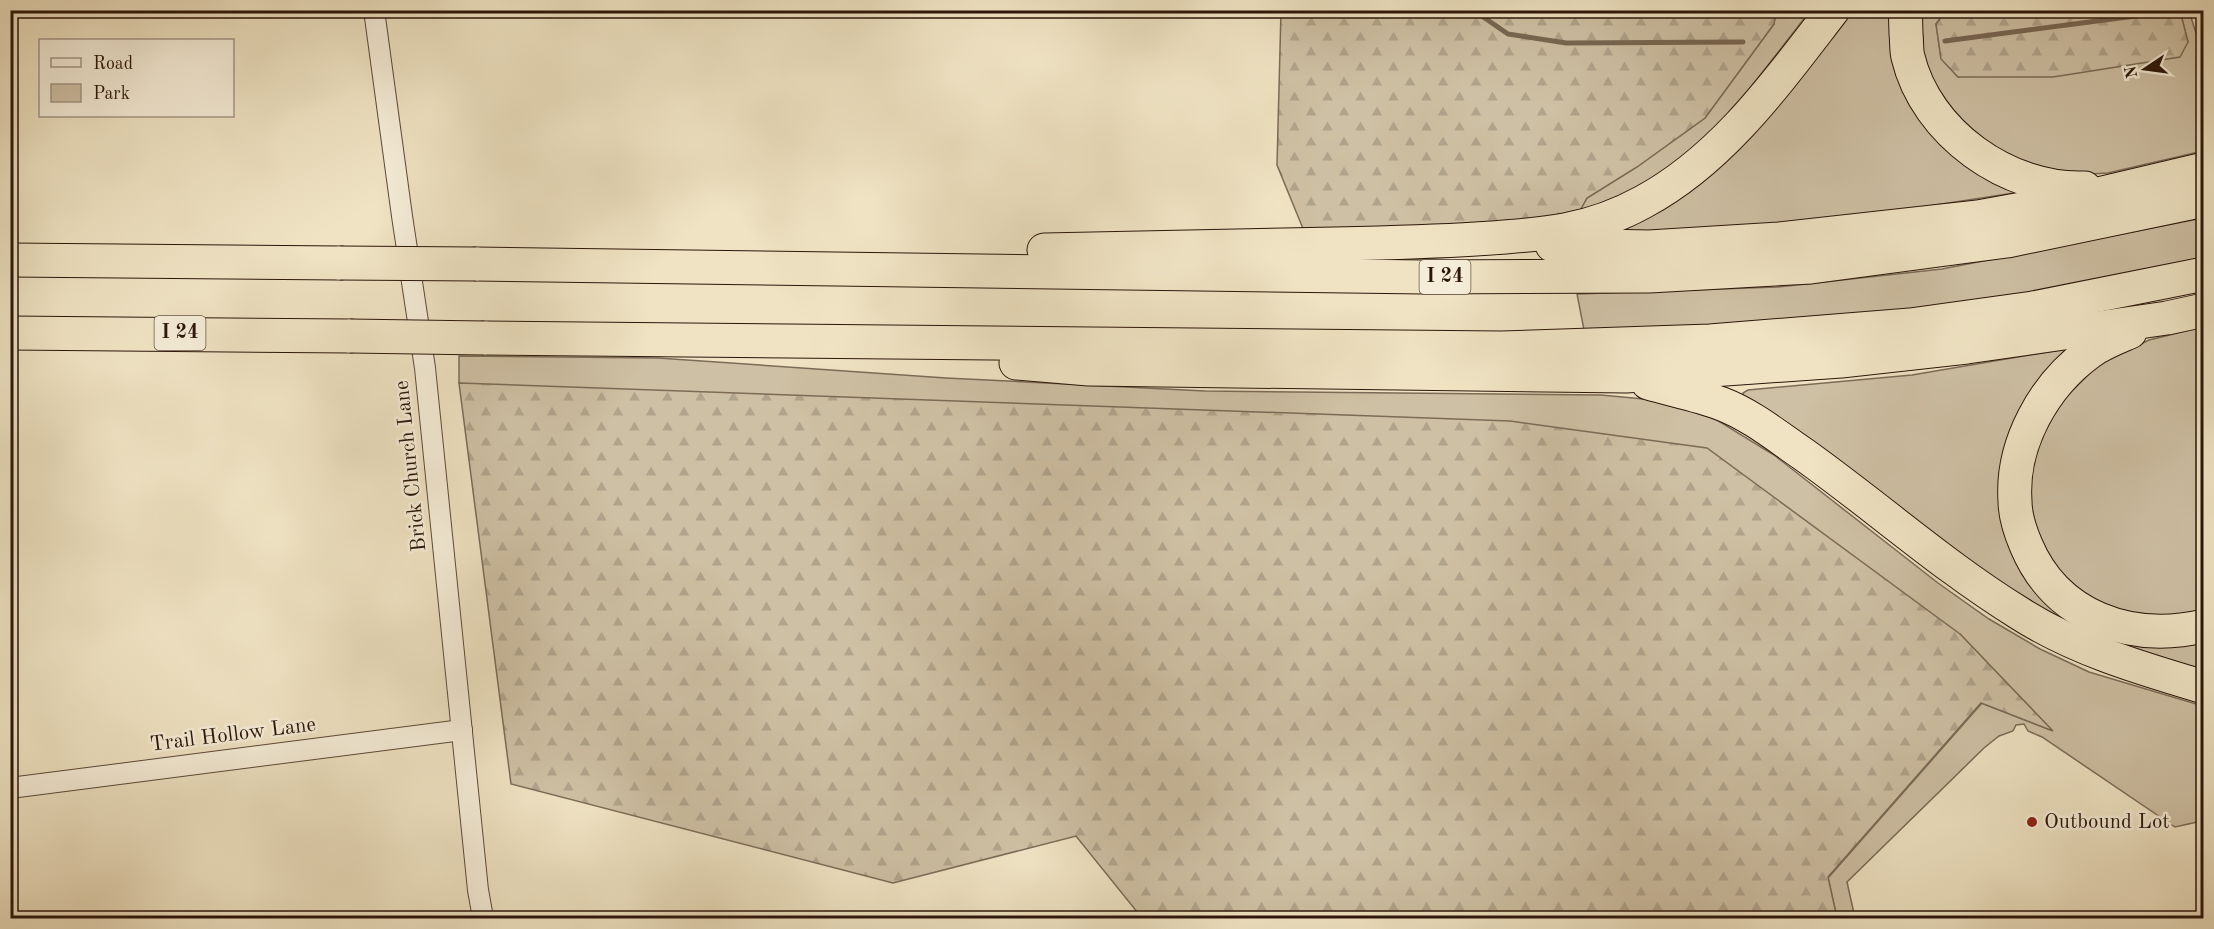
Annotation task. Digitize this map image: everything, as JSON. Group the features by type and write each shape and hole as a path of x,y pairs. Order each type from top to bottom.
{"highway":[{"path":"682,268 853,254 1424,242 1530,236 1569,231 1611,217 1643,202 1677,180 1713,152 1743,122 1833,10"},
{"path":"1906,10 1907,56 1923,98 1951,133 1983,158 2023,179 2067,188 2201,185"},
{"name":"I 24","path":"10,260 340,262 1425,277 1649,276 1811,267 1995,242 2201,185"},
{"path":"1424,242 1649,247 1779,239 1978,217 2077,199 2128,186"},
{"name":"I 24","path":"10,333 1501,348 1710,341 1910,325 2033,308 2203,274"},
{"path":"751,340 1089,369 1626,376 1875,357 1966,347 2167,318 2204,310"},
{"path":"2167,318 2110,340 2090,352 2054,387 2042,403 2022,447 2016,473 2014,501 2019,527 2032,559 2048,583 2064,599 2083,612 2103,621 2144,630 2166,631 2204,626"},
{"path":"1626,376 1724,404 1762,426 1826,470 1981,588 2019,614 2064,638 2110,658 2204,687"}],"street":[{"name":"Brick Church Lane","path":"374,10 425,368 483,918"},
{"name":"Trail Hollow Lane","path":"10,788 462,730"}],"green space":[{"path":"1281,11 1776,11 1774,24 1705,118 1637,167 1587,198 1578,214 1513,223 1304,231 1277,165"},
{"path":"1776,11 1810,11 1730,114 1675,168 1625,197 1578,214 1587,198 1637,167 1705,118 1774,24"},
{"path":"1843,11 1894,11 1895,54 2012,186 2014,193 1883,213 1777,225 1591,236 1639,215"},
{"path":"1921,11 1946,11 1936,24 1941,58 1958,77 2188,42 2180,11 2189,11 2203,55 2203,151 2108,173 2059,176 2018,163 1981,140 1955,114 1934,82 1924,61"},
{"path":"1946,11 2180,11 2188,42 2180,57 2053,77 1958,77 1941,59 1936,24"},
{"path":"2203,218 2203,259 2074,288 1911,312 1585,335 1577,294 1777,287 1942,269"},
{"path":"2203,327 2203,612 2171,616 2128,614 2090,599 2059,571 2038,538 2028,488 2035,445 2058,405 2099,364 2149,340"},
{"path":"2077,347 2013,443 2040,587 2203,635 2203,677 2060,625 1744,400 1743,393 1748,390 1912,375"},
{"path":"459,356 658,358 946,378 1205,391 1601,395 1665,401 1717,420 1774,455 1938,583 1989,619 2040,649 2089,672 2203,706 2203,825 2202,821 2175,827 2042,737 2028,731 2024,724 2016,725 2013,731 1999,736 1984,748 1847,882 1855,918 1837,918 1828,878 1982,703 2051,730 1960,634 459,383"},
{"path":"459,383 1510,421 1707,448 1960,634 2053,731 1981,703 1828,877 1837,918 1142,918 1076,836 893,883 511,784"}],"waterway":[{"path":"1473,10 1508,34 1566,43 1743,42"},
{"path":"1945,41 2174,11"}],"place":[{"name":"Outbound Lot","path":"2032,822"}]}
